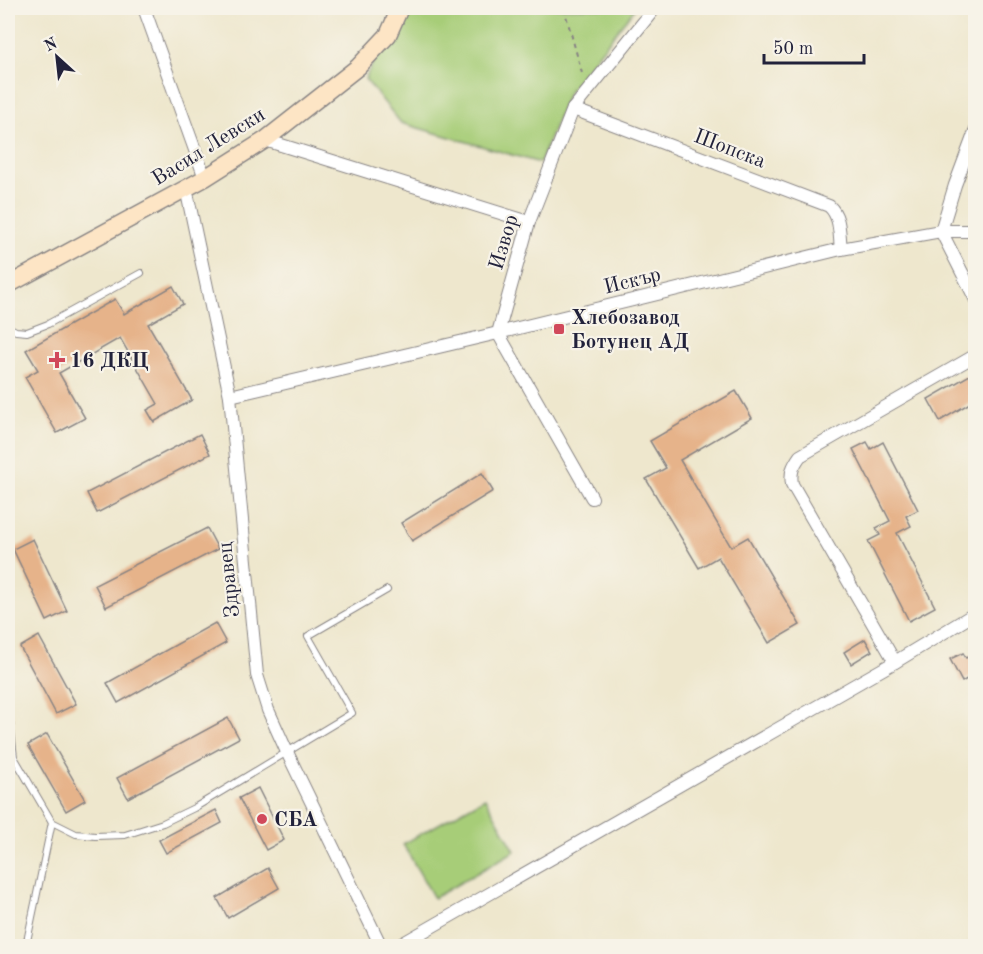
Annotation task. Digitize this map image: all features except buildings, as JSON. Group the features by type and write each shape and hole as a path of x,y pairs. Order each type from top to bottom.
{"street":[{"path":"144,8 205,178"},
{"name":"Васил Левски","path":"8,280 205,178 265,140 369,57 388,35 400,8"},
{"name":"Извор","path":"498,333 529,222 573,109 655,8"},
{"name":"Шопска","path":"573,109 829,206 838,219 841,249"},
{"path":"975,129 942,231 975,300"},
{"path":"265,140 529,222"},
{"name":"Здравец","path":"186,188 230,396 257,675 268,710 287,752 381,946"},
{"name":"Искър","path":"230,396 841,249 942,231 975,231"},
{"path":"498,333 592,498"},
{"path":"895,662 792,484 790,473 801,456 975,355"},
{"path":"398,946 975,614"}],"lane":[{"path":"8,327 16,331 27,332 48,324 141,273"},
{"path":"8,706 14,757 52,822 76,834 125,835 163,823 194,808 352,713 308,636 387,590"},
{"path":"26,946 52,822"}],"path":[{"path":"564,8 587,92"}],"green space":[{"path":"412,8 635,8 568,93 540,163 401,123 365,79 375,59 401,32"},
{"path":"485,798 515,851 434,898 403,844"}],"place":[{"name":"Хлебозавод Ботунец АД","path":"559,329"},
{"name":"16 ДКЦ","path":"57,360"},
{"name":"СБА","path":"262,819"}]}
